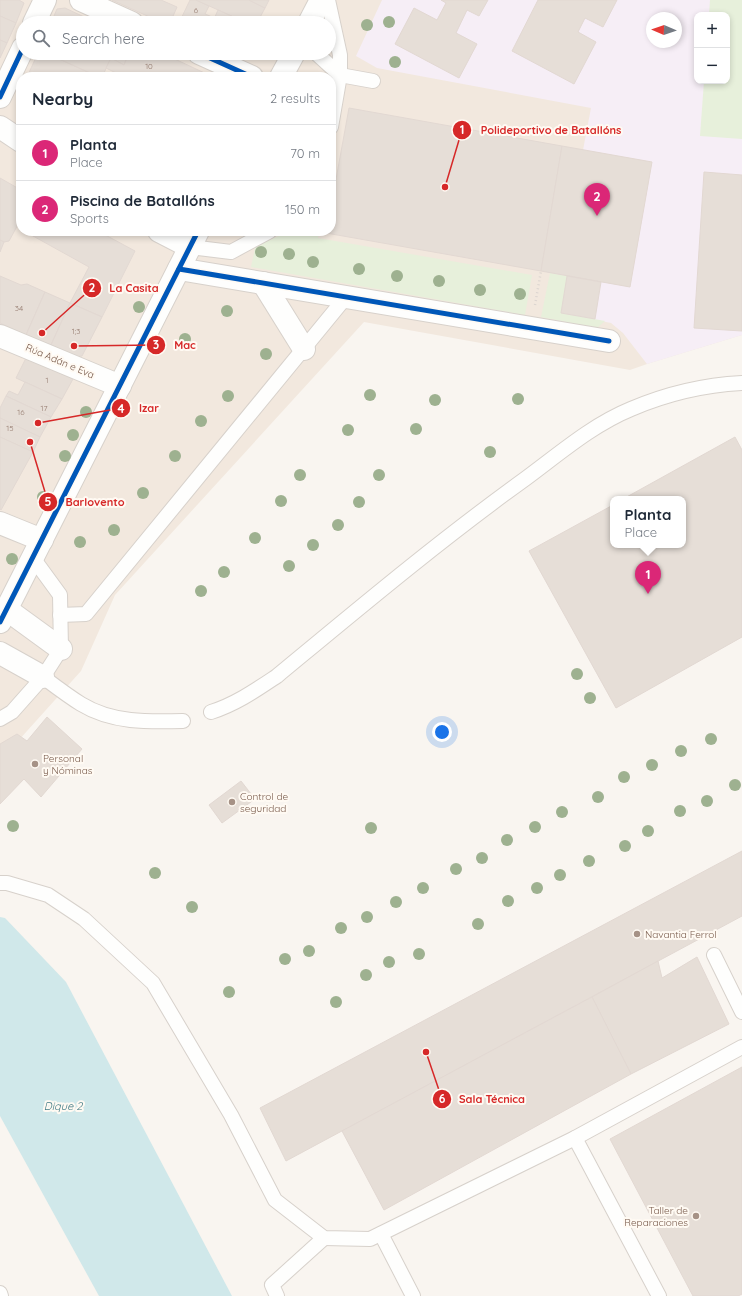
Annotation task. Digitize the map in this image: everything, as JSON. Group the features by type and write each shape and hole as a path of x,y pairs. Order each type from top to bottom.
{"street":[{"path":"37,16 45,0"},
{"path":"81,0 116,16"},
{"path":"314,16 322,0"},
{"path":"0,97 17,60"},
{"path":"214,60 241,72"},
{"path":"284,72 290,60"},
{"path":"0,127 16,138"},
{"path":"61,649 3,616 194,239 181,236"},
{"path":"179,268 609,342"},
{"path":"263,283 304,349"},
{"name":"Rúa Adán e Eva","path":"0,336 120,386"},
{"path":"0,523 37,549"},
{"path":"0,653 43,677"}],"lane":[{"path":"328,0 331,16"},
{"path":"336,37 340,55 340,75 336,98"},
{"path":"324,60 340,75 373,81"},
{"path":"194,239 231,252 261,236"},
{"path":"60,615 86,614 346,296"},
{"path":"211,712 228,706 252,693 277,676 458,527 597,426 630,409 667,396 687,391 742,383"},
{"path":"0,719 12,712 43,677 61,649 60,594 37,549"},
{"path":"43,677 81,705 100,713 138,721 183,721"},
{"path":"0,883 7,883 48,895 84,919 153,983 231,1115 275,1200 324,1238 370,1240 575,1138 742,1047"},
{"path":"714,955 742,1012"},
{"path":"575,1138 659,1296"},
{"path":"381,1234 413,1296"},
{"path":"277,1296 272,1286 324,1238"}],"path":[{"path":"532,328 541,271"}],"shaded area":[{"path":"0,0 742,0 742,335 630,370 364,322 115,595 81,671 0,761"},
{"path":"382,0 742,0 742,335 647,364 623,333 611,323 561,313 567,276 630,287 652,162 583,150 591,108 377,68 356,56"}],"green space":[{"path":"710,0 742,0 742,139 700,136 704,84 730,84 730,12 709,12"},
{"path":"278,236 318,236 318,238 532,275 525,315 251,267 256,243 268,241"},
{"path":"550,273 568,276 561,313 605,321 597,328 541,317"}],"water":[{"name":"Dique 2","path":"0,917 5,918 66,982 232,1296 99,1296 0,1116"}],"building":[{"path":"0,0 19,0 24,3 19,16 16,16 16,23 0,16"},
{"path":"112,0 161,0 177,7 173,16 147,16"},
{"path":"190,0 196,0 209,6 205,14 210,16 182,16"},
{"path":"196,0 249,0 265,8 261,16 231,16"},
{"path":"249,0 269,0 265,8"},
{"path":"441,0 488,0 479,16 467,10 456,33 477,44 459,78 395,44 414,8 437,20 446,3"},
{"path":"538,0 617,0 603,27 585,18 578,32 596,42 574,84 512,51"},
{"path":"65,8 82,16 54,16 57,9"},
{"path":"218,10 231,16 215,16"},
{"path":"0,16 16,23 7,43 0,40"},
{"path":"0,40 7,43 0,58"},
{"path":"35,60 61,60 88,72 29,72"},
{"path":"61,60 110,60 104,72 88,72"},
{"path":"110,60 115,60 124,65 126,60 177,60 202,72 114,72 106,68"},
{"path":"114,60 126,60 124,65"},
{"path":"349,108 562,146 541,271 336,235 336,180"},
{"path":"562,146 652,162 630,287 541,271"},
{"path":"704,172 742,175 742,331 694,328"},
{"path":"0,178 16,187 16,228 9,241 4,242 0,240"},
{"path":"33,236 107,236 135,251 102,317 70,303 89,267"},
{"path":"0,240 4,242 0,252"},
{"path":"0,276 21,285 27,284 45,292 26,335 0,323"},
{"path":"567,276 601,282 595,319 561,313"},
{"path":"45,292 70,303 51,345 26,335"},
{"path":"70,303 102,317 82,356 76,357 51,345"},
{"path":"26,358 73,379 62,399 16,378"},
{"path":"25,382 62,399 51,417 6,396 9,391 18,395"},
{"path":"6,396 51,417 40,437 0,418 0,408"},
{"path":"0,418 40,437 33,452 0,437"},
{"path":"0,437 33,452 1,510 0,509"},
{"path":"735,437 742,450 742,637 616,708 529,551 610,507 610,548 686,548 686,496 628,496"},
{"name":"Personal y Nóminas","path":"47,717 82,749 41,797 24,779 0,804 0,744 17,734 27,741"},
{"name":"Control de seguridad","path":"241,781 255,799 222,823 209,805"},
{"path":"742,851 742,916 286,1161 260,1108"},
{"path":"697,957 729,1024 631,1074 592,997 658,961 662,978"},
{"path":"592,997 631,1074 384,1210 342,1131"},
{"name":"Taller de Reparaciones","path":"742,1067 742,1294 738,1296 693,1296 610,1139"}],"cycle path":[{"path":"0,97 17,60"},
{"path":"214,60 241,72"},
{"path":"0,622 195,236"},
{"path":"179,269 609,341"}],"place":[{"name":"Polideportivo de Batallóns","path":"445,187"},
{"name":"Piscina de Batallóns","path":"597,216"},
{"name":"La Casita","path":"42,333"},
{"name":"Mac","path":"74,346"},
{"name":"Izar","path":"38,423"},
{"name":"Barlovento","path":"30,442"},
{"name":"Planta","path":"648,594"},
{"name":"Personal y Nóminas","path":"35,764"},
{"name":"Control de seguridad","path":"232,802"},
{"name":"Navantia Ferrol","path":"637,934"},
{"name":"Sala Técnica","path":"426,1052"},
{"name":"Taller de Reparaciones","path":"696,1216"}]}
